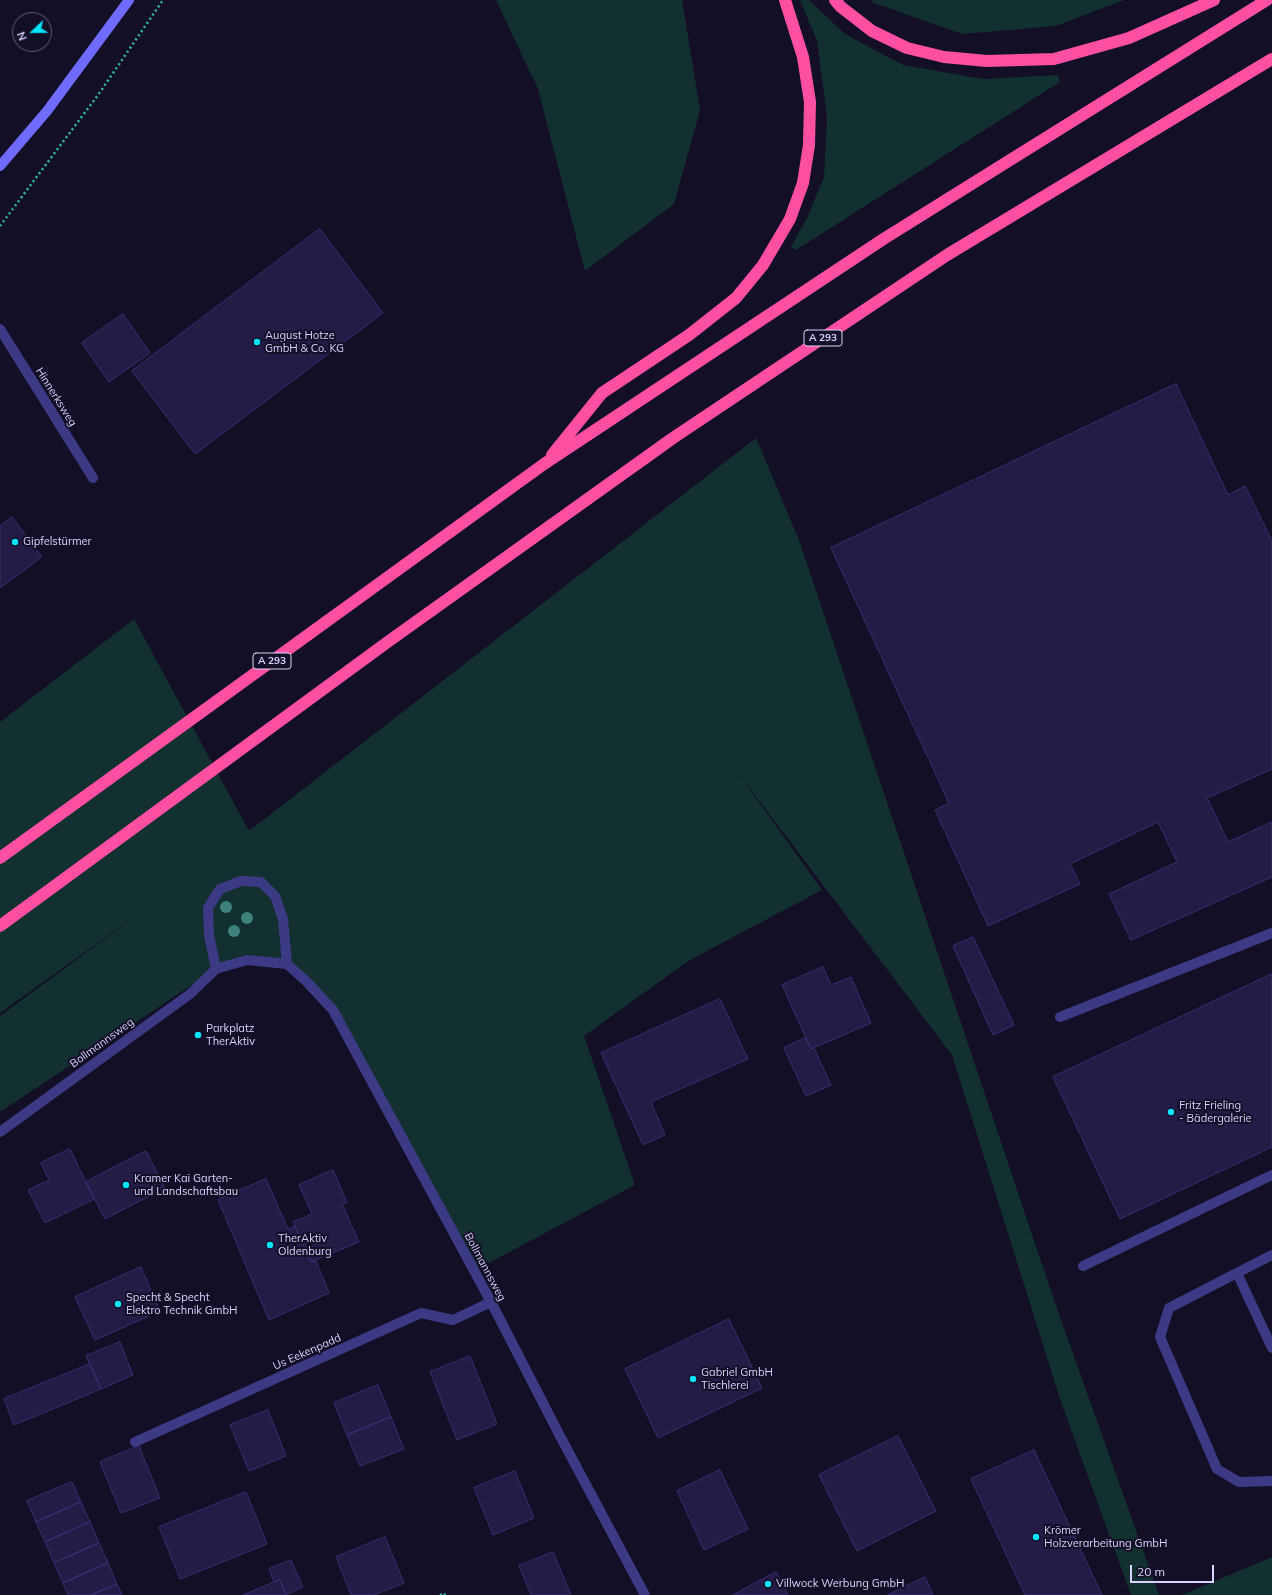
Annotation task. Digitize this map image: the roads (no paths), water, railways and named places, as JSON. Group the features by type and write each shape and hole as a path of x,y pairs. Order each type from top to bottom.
{"highway":[{"path":"544,464 602,393 689,335 736,298 763,265 790,220 804,175 809,145 810,102 803,57 786,0"},
{"path":"835,0 841,7 872,31 908,48 944,57 987,61 1054,59 1129,38 1214,0"},
{"name":"A 293","path":"0,858 544,464 885,238 1267,0"},
{"name":"A 293","path":"0,926 389,640 673,438 947,255 1272,58"}],"street":[{"path":"0,166 47,111 129,0"},
{"name":"Hinnerksweg","path":"0,329 93,478"},
{"path":"216,969 209,935 208,908 220,889 241,880 261,882 275,896 284,919 287,964"},
{"path":"1060,1017 1272,933"},
{"name":"Bollmannsweg","path":"0,1132 190,994 216,969 247,960 287,964 306,981 333,1010 491,1302 645,1595"},
{"path":"1083,1266 1272,1176"},
{"path":"1272,1255 1169,1308 1160,1337 1217,1469 1239,1482 1272,1481"},
{"path":"1237,1273 1272,1348"},
{"name":"Us Eekenpadd","path":"135,1442 421,1314 453,1320 491,1302"}],"place":[{"name":"August Hotze GmbH & Co. KG","path":"257,342"},
{"name":"Gipfelstürmer","path":"15,542"},
{"name":"Parkplatz TherAktiv","path":"198,1035"},
{"name":"Fritz Frieling - Bädergalerie","path":"1171,1112"},
{"name":"Kramer Kai Garten- und Landschaftsbau","path":"126,1185"},
{"name":"TherAktiv Oldenburg","path":"270,1245"},
{"name":"Specht & Specht Elektro Technik GmbH","path":"118,1304"},
{"name":"Gabriel GmbH Tischlerei","path":"693,1379"},
{"name":"Krömer Holzverarbeitung GmbH","path":"1036,1537"},
{"name":"Villwock Werbung GmbH","path":"768,1584"}]}
